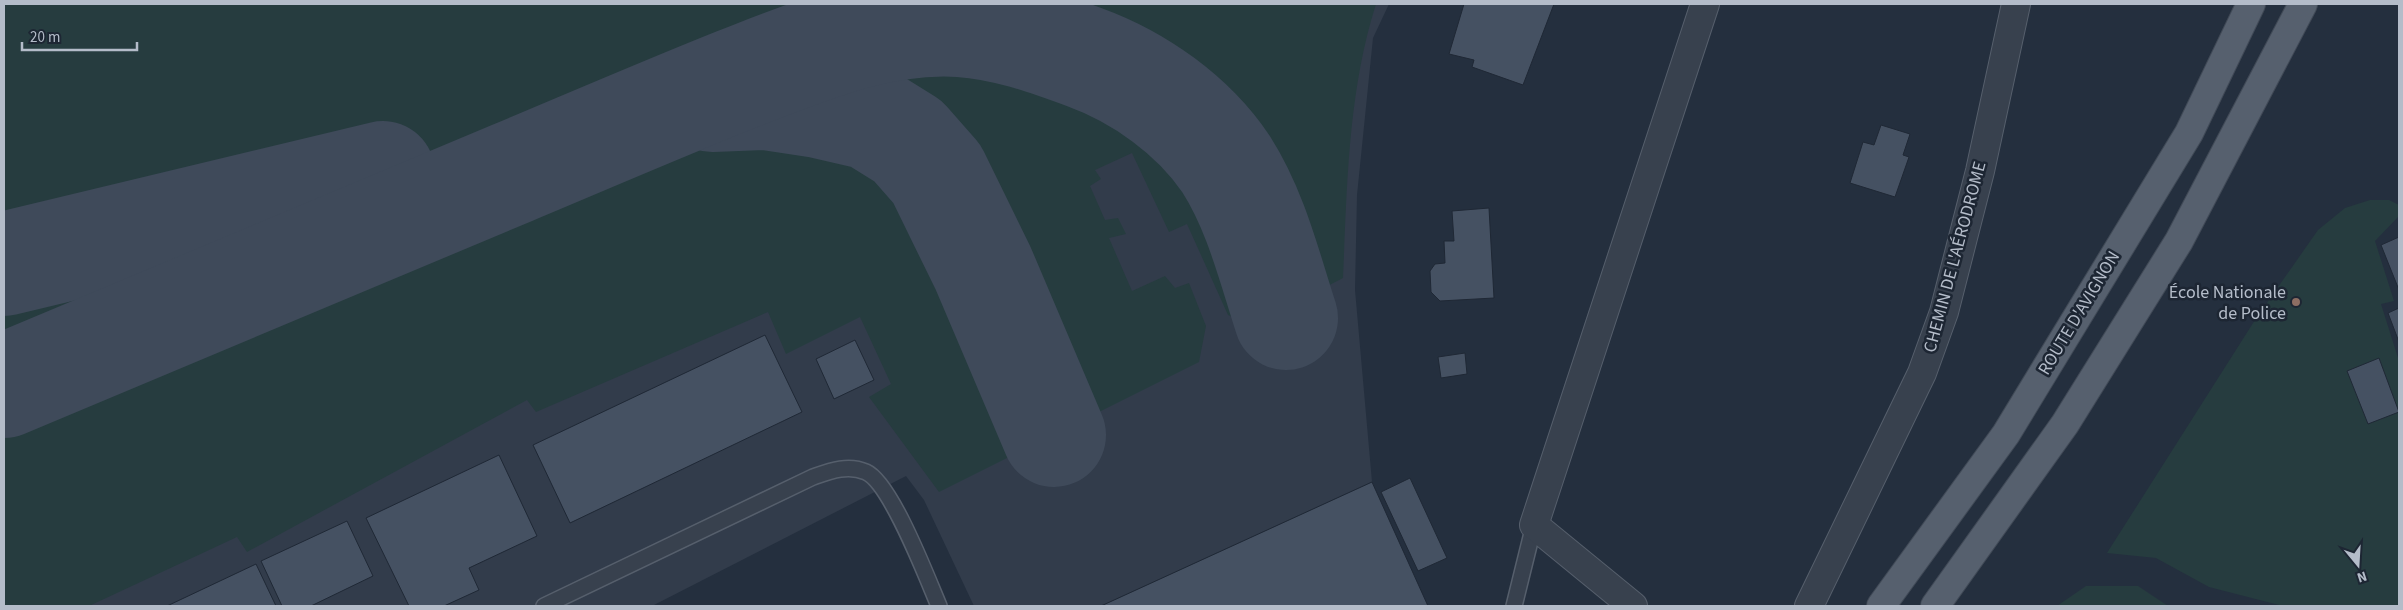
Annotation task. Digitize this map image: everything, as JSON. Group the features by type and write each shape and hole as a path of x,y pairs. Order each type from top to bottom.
{"main road":[{"name":"ROUTE D'AVIGNON","path":"1881,606 2006,434 2189,133 2251,4"},
{"path":"1935,606 2065,424 2179,241 2303,4"}],"street":[{"path":"1633,606 1534,525 1705,4"},
{"name":"CHEMIN DE L'AÉRODROME","path":"1810,606 1922,373 1944,312 1980,171 2016,4"}],"lane":[{"path":"544,606 813,477 835,469 850,468 866,472 877,481 894,506 939,606"},
{"path":"1514,606 1534,525"}],"shaded area":[{"path":"4,4 1389,4 1373,38 1357,195 1355,290 1372,482 1101,606 974,606 924,500 906,476 652,606 4,606"}],"green space":[{"path":"4,4 1376,4 1367,37 1354,105 1350,140 1343,278 1252,325 1228,315 1187,224 1169,232 1132,153 1095,170 1101,179 1090,186 1105,220 1118,218 1126,234 1109,238 1132,291 1165,276 1175,288 1189,283 1206,326 1199,362 939,492 869,397 891,384 860,317 786,354 768,312 536,412 527,400 247,552 237,537 89,606 4,606"},
{"path":"2370,200 2389,200 2399,205 2399,216 2375,241 2394,301 2381,304 2399,361 2399,606 2283,606 2209,587 2156,558 2107,553 2255,320 2318,230 2345,208"},
{"path":"2086,586 2138,586 2168,606 2057,606"}],"building":[{"path":"1464,4 1554,4 1523,85 1472,67 1474,60 1449,54"},
{"path":"1881,125 1910,134 1903,155 1909,157 1895,197 1850,183 1863,142 1874,145"},
{"path":"1489,208 1494,298 1440,301 1431,292 1430,271 1435,264 1445,263 1444,241 1454,241 1452,211"},
{"path":"2399,237 2399,290 2381,245"},
{"path":"2399,308 2399,342 2388,313"},
{"path":"765,335 802,412 570,523 533,445"},
{"path":"855,340 874,380 834,399 816,359"},
{"path":"1465,353 1467,374 1441,378 1438,357"},
{"path":"2379,358 2399,412 2368,424 2347,371"},
{"path":"499,455 537,536 469,568 479,590 444,606 409,606 366,518"},
{"path":"1410,478 1447,558 1418,571 1381,492"},
{"path":"1372,482 1428,606 1101,606"},
{"path":"347,521 373,576 311,606 282,606 261,561"},
{"path":"256,564 276,606 167,606"}],"taxiway":[{"path":"4,386 762,69 845,40 873,33 931,25 960,25 992,29 1023,36 1069,51 1125,75 1181,114 1213,146 1226,164 1246,201 1261,239 1286,318"},
{"path":"712,100 765,98 819,106 871,118 908,141 937,174 983,268 1054,435"},
{"path":"4,264 383,173"}],"place":[{"name":"École Nationale de Police","path":"2296,302"}]}
